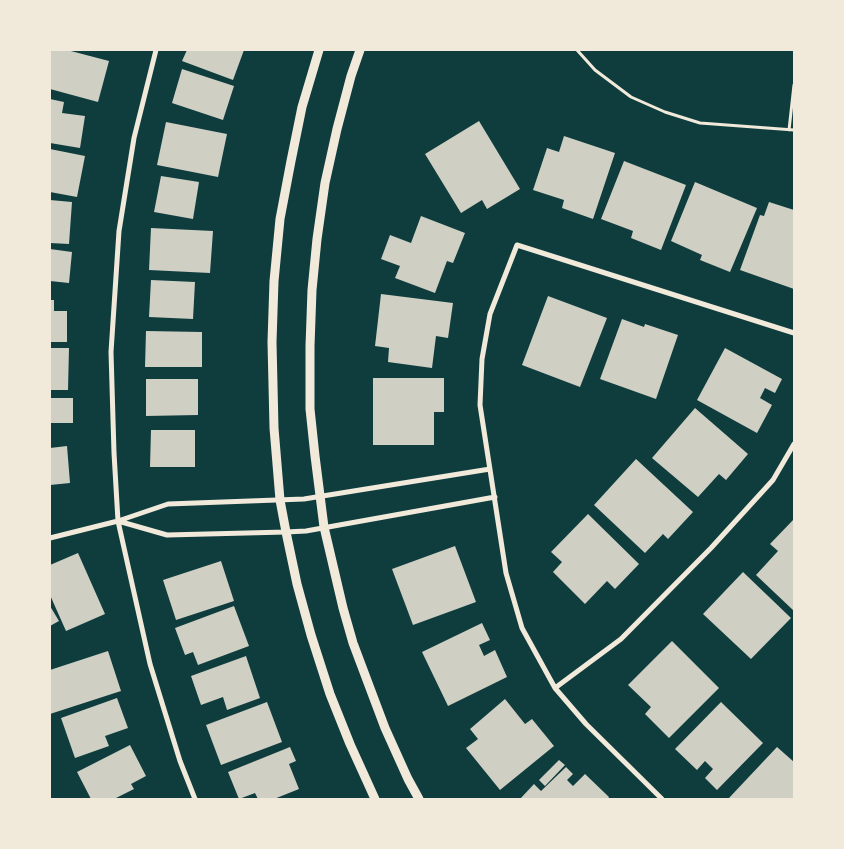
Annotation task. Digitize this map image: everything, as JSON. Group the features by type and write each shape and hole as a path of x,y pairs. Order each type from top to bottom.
{"street":[{"path":"156,50 134,138 119,231 111,352 114,453 118,521 150,664 180,761 195,799"},
{"path":"319,50 302,107 280,219 274,281 272,342 274,428 280,500 297,584 330,694 375,799"},
{"path":"360,50 337,129 317,240 312,290 310,409 324,527 333,570 353,643 385,728 419,799"},
{"path":"662,799 586,724 555,688 522,628 506,573 480,405 482,359 490,314 517,245 794,333"},
{"path":"555,688 621,639 711,548 773,480 794,444"},
{"path":"50,538 118,521 168,504 304,499 490,469"},
{"path":"118,521 166,536 286,532 495,497"}],"path":[{"path":"577,50 595,70 631,97 665,112 700,123 794,130"},
{"path":"789,130 794,85"}],"building":[{"path":"50,50 67,50 109,61 98,102 50,89"},
{"path":"187,50 244,50 233,80 182,61"},
{"path":"182,69 234,86 223,120 172,103"},
{"path":"50,99 64,102 62,113 85,116 80,148 50,143"},
{"path":"479,121 520,189 487,209 482,200 461,213 425,154"},
{"path":"166,122 227,134 218,177 157,165"},
{"path":"564,136 615,153 593,219 562,208 564,200 533,190 547,148 559,152"},
{"path":"50,149 85,156 77,197 50,192"},
{"path":"624,161 686,185 661,250 631,238 633,231 601,219"},
{"path":"161,176 199,182 193,219 154,212"},
{"path":"695,182 757,208 730,272 700,260 702,255 671,241"},
{"path":"50,200 72,202 69,244 50,243"},
{"path":"769,202 794,210 794,289 740,270 760,215 764,216"},
{"path":"421,216 465,233 453,263 447,261 435,293 395,278 400,266 381,259 390,235 411,243"},
{"path":"151,228 213,231 210,273 149,270"},
{"path":"50,249 72,252 69,283 50,281"},
{"path":"151,280 195,282 193,319 149,317"},
{"path":"381,294 453,303 448,338 436,336 432,368 388,362 389,348 375,346"},
{"path":"548,296 607,318 580,387 522,365"},
{"path":"50,300 54,300 54,311 67,311 67,342 50,342"},
{"path":"622,319 644,327 645,324 678,335 656,399 600,379"},
{"path":"146,331 202,332 202,367 145,367"},
{"path":"50,348 69,348 68,390 50,390"},
{"path":"725,348 782,379 775,393 765,388 760,398 772,405 757,433 697,400"},
{"path":"373,378 444,378 444,412 434,412 434,445 373,445"},
{"path":"146,379 198,379 198,415 146,416"},
{"path":"50,398 73,398 73,423 50,423"},
{"path":"695,408 748,454 726,480 719,474 698,497 652,458"},
{"path":"151,430 195,430 195,467 150,467"},
{"path":"67,446 70,483 50,485 50,448"},
{"path":"636,459 693,512 668,539 663,534 645,553 594,505"},
{"path":"588,514 639,564 615,589 607,581 585,604 553,572 562,562 551,552"},
{"path":"794,519 794,611 756,575 778,551 770,544"},
{"path":"455,546 476,602 413,625 392,569"},
{"path":"78,553 105,614 66,631 50,595 50,565"},
{"path":"221,561 234,601 176,620 163,580"},
{"path":"743,572 791,618 751,659 703,614"},
{"path":"50,606 59,621 50,626"},
{"path":"234,606 249,646 198,665 193,652 185,655 175,628"},
{"path":"482,623 490,640 479,645 484,656 495,650 507,677 448,706 422,652"},
{"path":"672,641 719,688 669,738 645,714 651,707 628,685"},
{"path":"108,651 121,691 50,714 50,670"},
{"path":"246,656 260,698 227,710 223,697 201,705 191,676"},
{"path":"117,698 128,728 105,736 109,746 75,758 61,718"},
{"path":"505,699 525,724 532,719 554,746 500,790 466,748 478,739 470,729"},
{"path":"267,702 282,742 221,765 206,725"},
{"path":"721,702 763,743 717,790 705,778 713,769 705,761 697,770 675,749"},
{"path":"130,745 146,776 131,784 134,789 114,799 91,799 77,772"},
{"path":"290,747 296,761 289,764 299,789 274,799 258,799 255,793 239,799 228,772"},
{"path":"777,747 794,762 794,799 729,798"},
{"path":"559,760 565,765 545,786 539,780"},
{"path":"566,767 573,774 567,780 573,786 585,774 609,797 608,799 520,799 534,784 541,791"}]}
